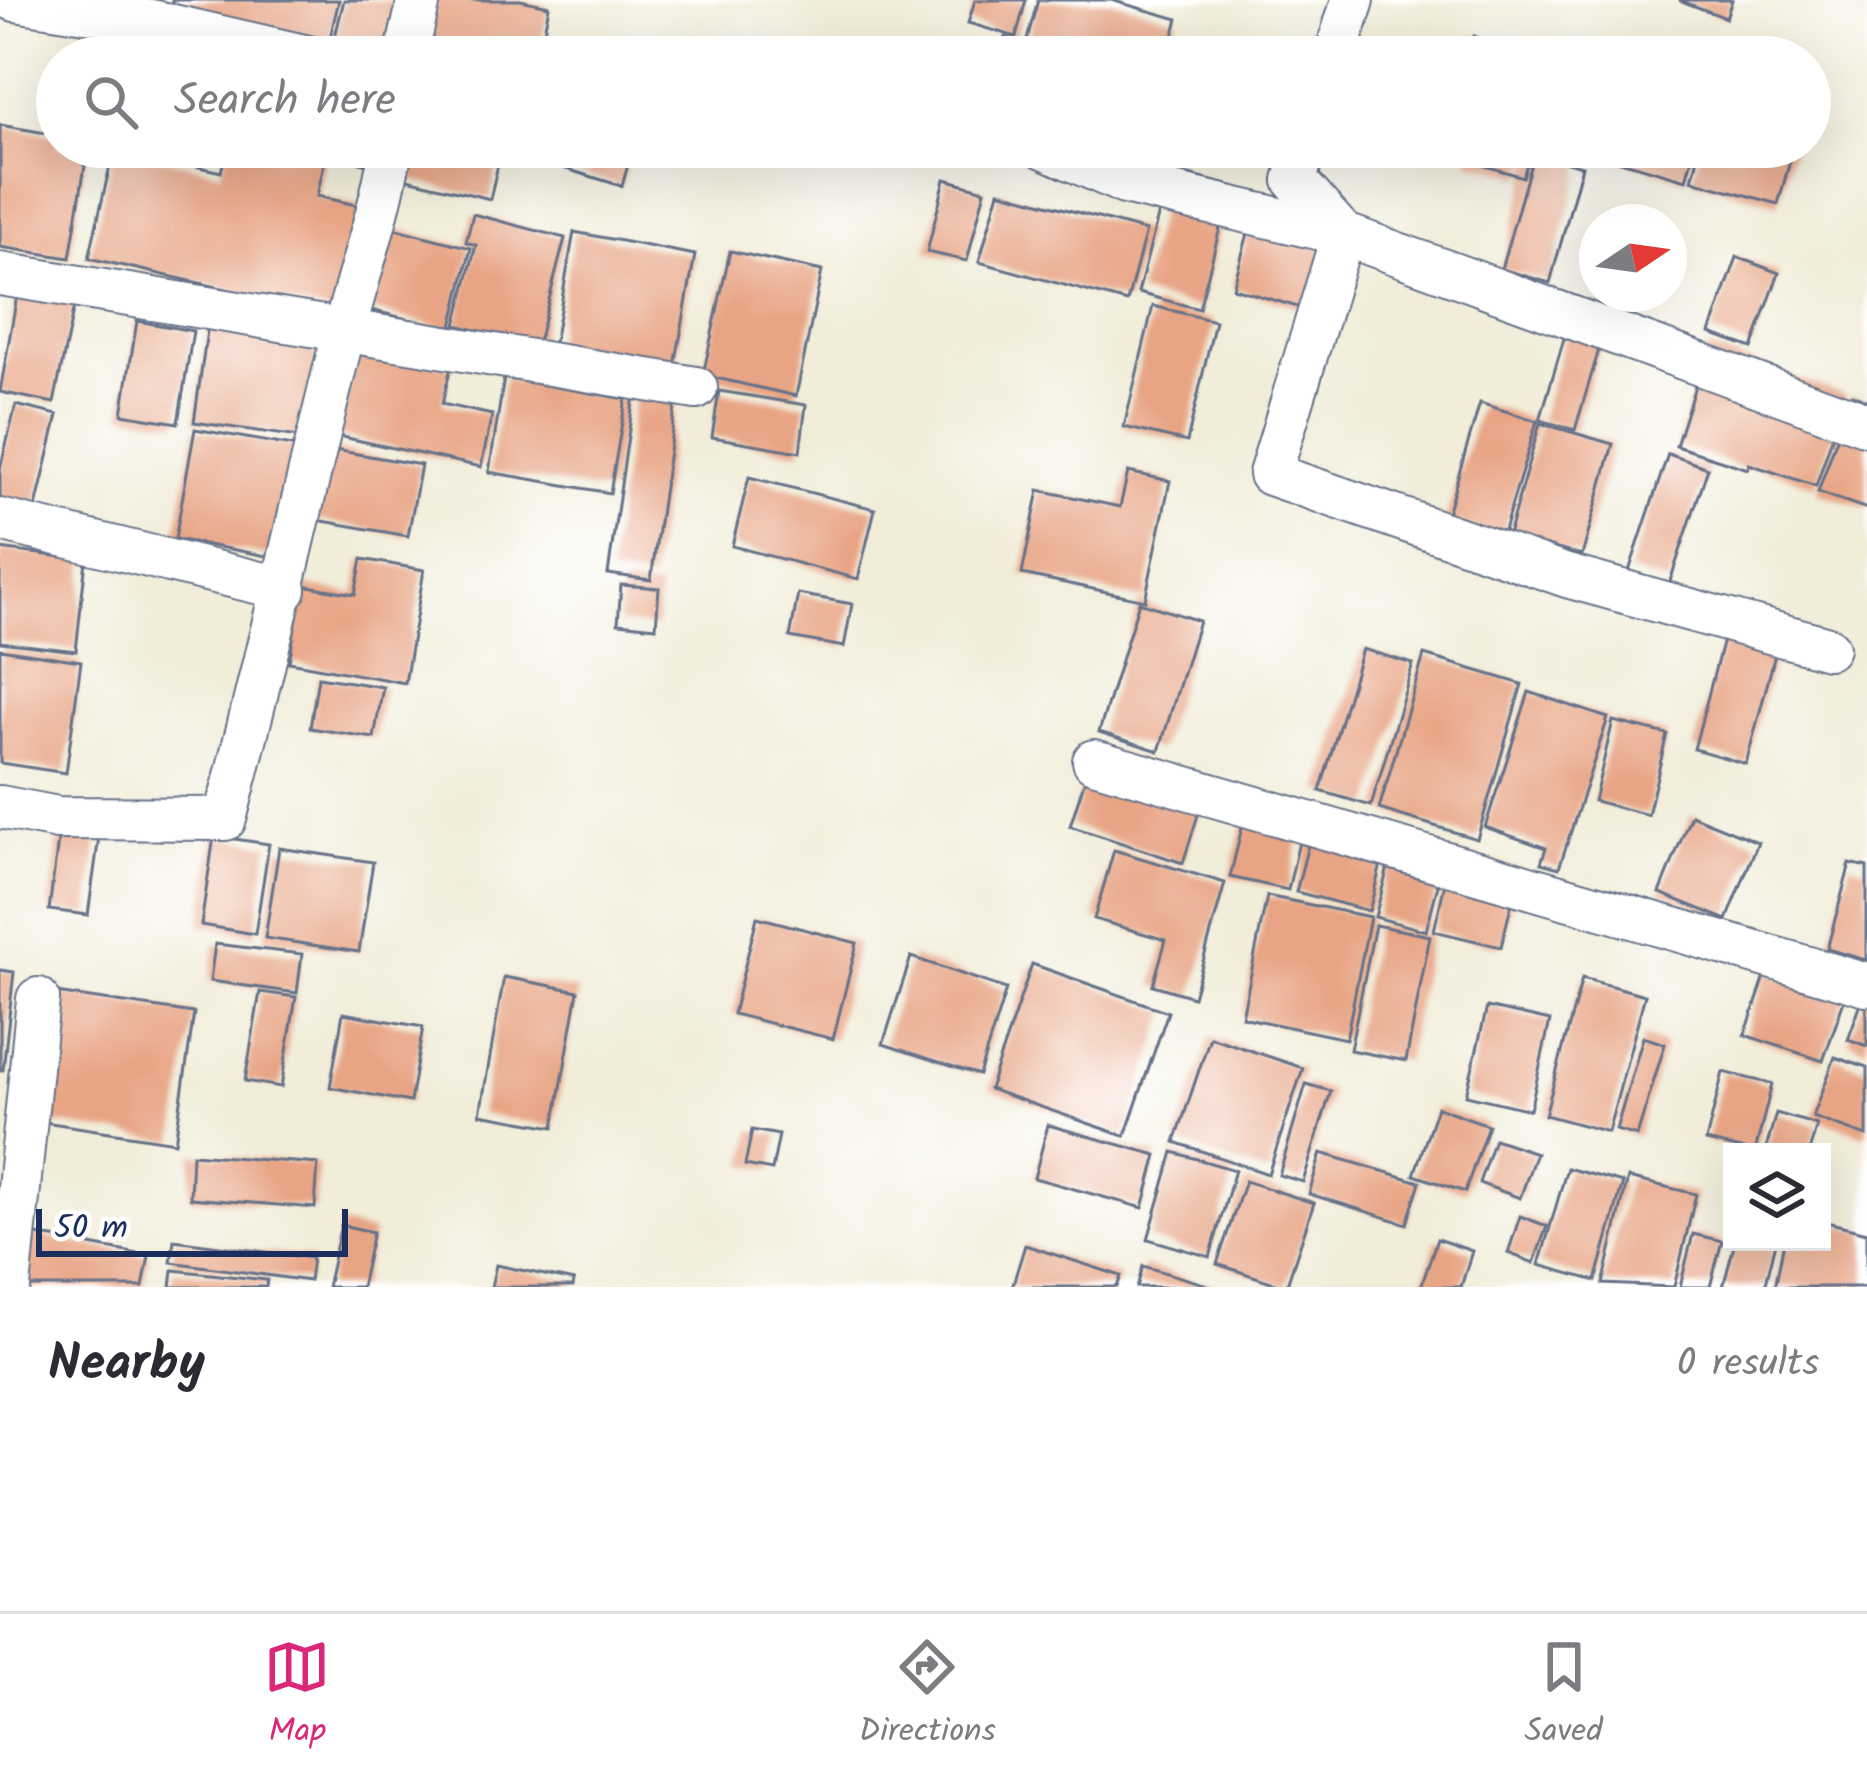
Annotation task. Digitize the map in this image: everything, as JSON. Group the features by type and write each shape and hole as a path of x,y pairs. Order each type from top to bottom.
{"street":[{"path":"15,0 154,11 238,36"},
{"path":"411,36 419,0"},
{"path":"1342,36 1353,0"},
{"path":"0,807 58,818 225,819 388,168"},
{"path":"1091,168 1125,183 1343,234 1867,425"},
{"path":"1298,168 1294,180 1343,234"},
{"path":"1343,234 1270,474 1567,576 1828,648"},
{"path":"0,274 696,388"},
{"path":"0,520 285,589"},
{"path":"1094,760 1867,985"},
{"path":"9,1287 38,998"}],"building":[{"path":"172,0 339,0 330,36 285,36 170,9"},
{"path":"344,0 397,0 389,36 335,36"},
{"path":"436,0 520,0 549,6 543,36 428,36"},
{"path":"975,0 1026,0 1016,36 968,23"},
{"path":"1038,0 1111,0 1178,19 1173,36 1028,36"},
{"path":"1679,0 1732,0 1726,18"},
{"path":"144,29 172,36 142,36"},
{"path":"0,125 36,131 36,168 85,168 70,258 0,247"},
{"path":"109,168 221,172 222,168 323,168 317,196 369,208 345,316 89,258"},
{"path":"405,168 497,168 490,199 403,178"},
{"path":"566,168 627,168 622,186"},
{"path":"1492,168 1526,168 1523,177"},
{"path":"1530,168 1581,168 1550,283 1501,269"},
{"path":"1645,168 1689,168 1686,180"},
{"path":"1695,168 1788,168 1778,204 1692,180"},
{"path":"1170,170 1231,186 1199,309 1138,293"},
{"path":"945,179 985,190 967,261 927,252"},
{"path":"999,191 1146,231 1127,302 979,262"},
{"path":"473,214 565,238 537,346 456,325 476,245 466,242"},
{"path":"1250,226 1328,249 1311,311 1233,288"},
{"path":"392,228 471,248 451,330 371,310"},
{"path":"574,232 695,255 675,366 554,343"},
{"path":"730,251 822,271 796,396 703,375"},
{"path":"1737,257 1779,273 1752,348 1710,333"},
{"path":"19,284 76,296 54,403 0,392"},
{"path":"1153,306 1215,321 1187,442 1124,427"},
{"path":"137,321 193,331 178,423 122,414"},
{"path":"208,324 319,340 306,438 194,422"},
{"path":"1566,332 1601,343 1575,430 1540,420"},
{"path":"357,346 451,367 442,404 492,415 481,467 338,436"},
{"path":"1707,348 1779,371 1766,413 1780,373 1846,395 1816,486 1676,446"},
{"path":"504,378 626,399 610,493 489,472"},
{"path":"719,391 806,405 800,452 712,437"},
{"path":"634,395 676,401 651,580 608,574"},
{"path":"1852,395 1867,401 1867,509 1818,492"},
{"path":"1480,403 1537,421 1502,537 1445,520"},
{"path":"16,405 58,415 35,511 0,502 0,469"},
{"path":"1540,423 1613,444 1582,556 1508,535"},
{"path":"195,429 298,447 278,558 175,539"},
{"path":"329,449 421,465 408,536 317,520"},
{"path":"1668,454 1708,468 1669,584 1629,571"},
{"path":"1128,472 1170,481 1145,600 1022,574 1039,490 1120,507"},
{"path":"749,477 875,509 858,579 732,546"},
{"path":"0,549 86,560 76,651 0,642"},
{"path":"362,559 424,570 405,683 289,662 302,585 355,594"},
{"path":"621,585 659,588 656,627 618,623"},
{"path":"798,594 852,604 844,647 790,637"},
{"path":"1139,602 1199,621 1159,751 1099,732"},
{"path":"1724,636 1776,651 1746,764 1694,749"},
{"path":"0,649 81,661 66,773 0,763"},
{"path":"1362,649 1413,664 1371,806 1320,791"},
{"path":"1424,655 1522,684 1477,839 1379,809"},
{"path":"318,677 383,687 374,738 310,728"},
{"path":"1529,692 1608,718 1559,868 1541,863 1546,848 1485,827"},
{"path":"1613,721 1667,734 1648,815 1594,801"},
{"path":"1095,747 1208,783 1183,863 1070,826"},
{"path":"1247,807 1304,820 1288,890 1230,877"},
{"path":"62,809 102,815 88,915 49,910"},
{"path":"1316,814 1389,833 1369,911 1296,892"},
{"path":"1691,815 1758,842 1727,920 1660,893"},
{"path":"214,836 269,844 255,934 201,925"},
{"path":"1395,840 1446,854 1426,931 1375,917"},
{"path":"279,848 373,862 359,952 265,938"},
{"path":"1114,850 1225,883 1193,997 1153,985 1166,940 1094,919"},
{"path":"1452,853 1520,869 1501,947 1434,931"},
{"path":"1850,864 1867,868 1867,960 1827,949"},
{"path":"1267,896 1370,917 1346,1039 1242,1017"},
{"path":"757,917 857,943 833,1039 733,1014"},
{"path":"1375,925 1430,936 1406,1061 1350,1050"},
{"path":"215,944 302,954 297,993 210,981"},
{"path":"911,957 1006,989 979,1075 883,1044"},
{"path":"1032,964 1168,1012 1125,1136 989,1089"},
{"path":"0,970 14,972 3,1070 0,1070"},
{"path":"1767,971 1845,998 1823,1061 1745,1035"},
{"path":"504,977 578,991 554,1127 480,1114"},
{"path":"1582,978 1645,995 1608,1132 1545,1115"},
{"path":"1867,987 1867,1047 1848,1040"},
{"path":"49,992 194,1013 175,1142 31,1120"},
{"path":"260,992 296,997 281,1087 245,1081"},
{"path":"1487,1007 1550,1021 1530,1110 1466,1095"},
{"path":"343,1013 423,1027 410,1102 330,1087"},
{"path":"1210,1037 1303,1068 1268,1174 1175,1142"},
{"path":"1643,1037 1665,1044 1637,1136 1616,1130"},
{"path":"1835,1057 1867,1068 1867,1136 1813,1117"},
{"path":"1723,1072 1772,1084 1757,1143 1706,1141"},
{"path":"1306,1084 1331,1091 1303,1182 1279,1175"},
{"path":"1437,1107 1488,1125 1465,1192 1414,1175"},
{"path":"1776,1113 1817,1125 1812,1143 1768,1143"},
{"path":"1048,1125 1157,1155 1143,1208 1034,1178"},
{"path":"752,1130 779,1135 772,1170 745,1165"},
{"path":"1494,1139 1536,1153 1520,1198 1479,1183"},
{"path":"1173,1152 1235,1170 1210,1257 1148,1239"},
{"path":"1321,1153 1420,1182 1407,1224 1309,1194"},
{"path":"192,1154 318,1164 315,1208 190,1198"},
{"path":"1567,1168 1623,1183 1596,1281 1539,1265"},
{"path":"1628,1178 1696,1194 1674,1287 1603,1284"},
{"path":"1245,1181 1314,1203 1286,1287 1217,1264"},
{"path":"1520,1216 1547,1226 1534,1263 1508,1253"},
{"path":"1831,1223 1867,1232 1867,1287 1775,1287 1782,1251 1831,1251"},
{"path":"341,1225 373,1232 361,1287 327,1287"},
{"path":"26,1233 149,1256 143,1287 16,1287"},
{"path":"1693,1234 1722,1241 1710,1287 1680,1287"},
{"path":"1437,1239 1472,1251 1461,1287 1421,1287"},
{"path":"174,1240 312,1258 309,1281 171,1262"},
{"path":"1025,1245 1121,1276 1117,1287 1012,1287"},
{"path":"1733,1251 1774,1251 1765,1287 1723,1287"},
{"path":"496,1265 574,1281 573,1287 491,1287"},
{"path":"1143,1266 1211,1286 1211,1287 1137,1287"},
{"path":"173,1270 267,1280 266,1287 171,1287"}]}
